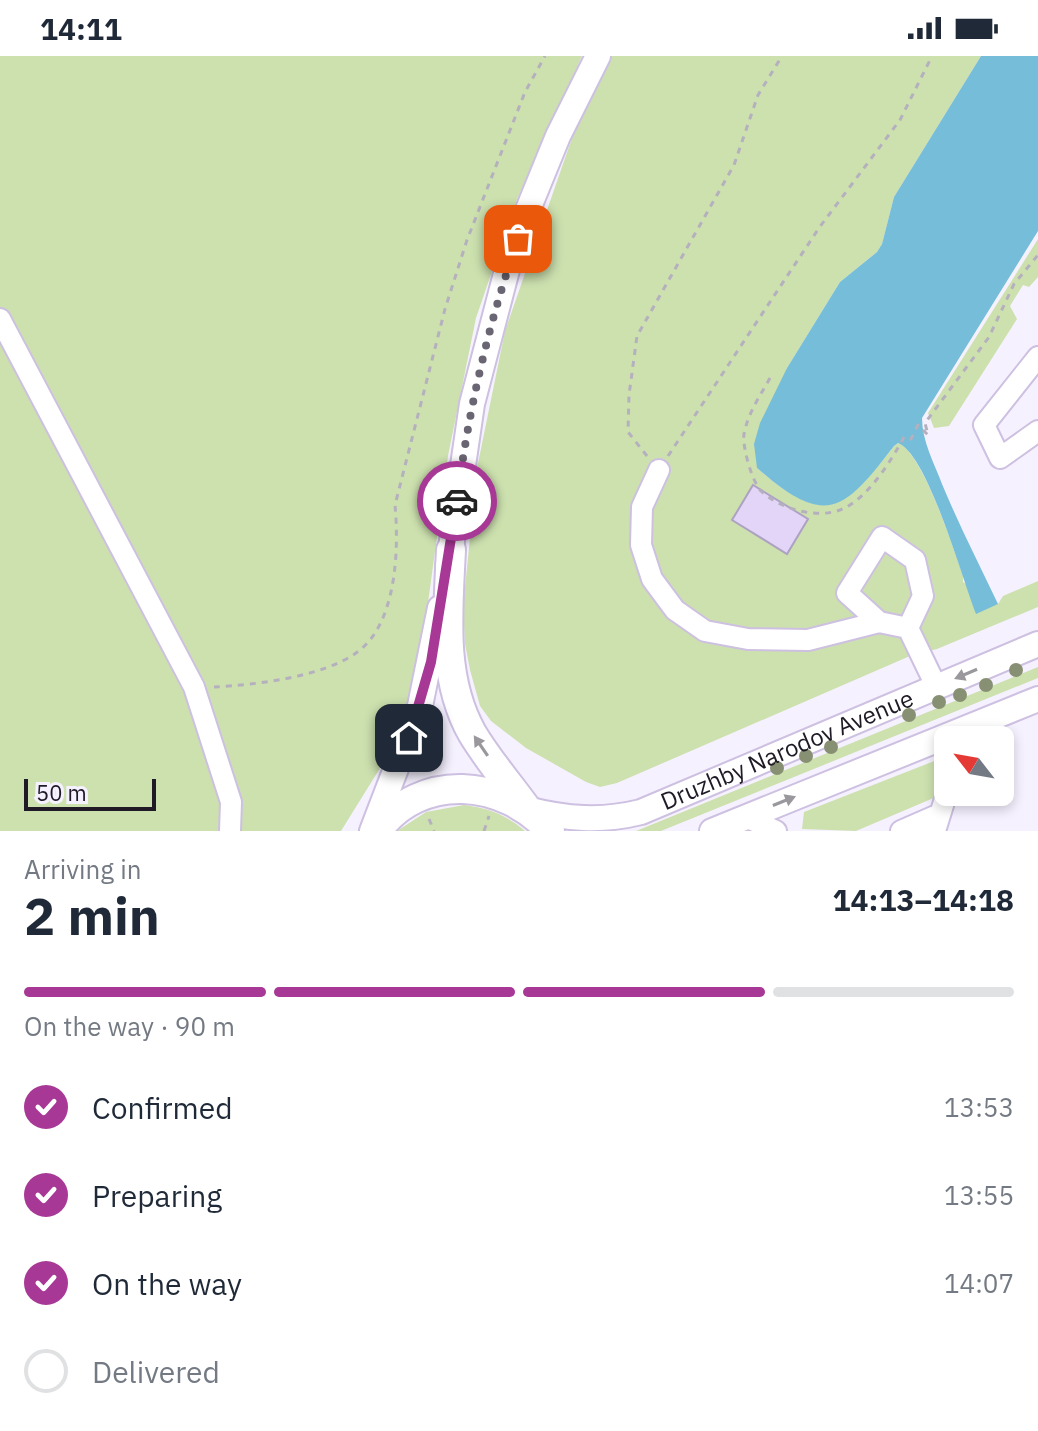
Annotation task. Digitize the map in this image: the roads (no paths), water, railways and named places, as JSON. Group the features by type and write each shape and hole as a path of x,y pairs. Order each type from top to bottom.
{"highway":[{"path":"451,550 448,627 450,665 456,693 472,733 527,809 550,831"},
{"path":"375,831 399,809 421,797 460,788 501,795 527,809"}],"main road":[{"path":"375,831 420,706 431,662 472,404 508,266 558,136 598,56"},
{"name":"Druzhby Narodov Avenue","path":"527,809 584,819 641,812 1038,644"},
{"name":"Druzhby Narodov Avenue","path":"982,726 1038,699"},
{"name":"Druzhby Narodov Avenue","path":"712,831 934,746"}],"street":[{"path":"0,319 194,687 231,802 230,831"},
{"path":"1038,357 984,425 1000,458 1038,431"},
{"path":"659,470 642,507 641,545 652,579 675,610 705,631 748,639 808,640 879,622 908,628"},
{"path":"879,622 847,593 882,537 915,560 923,596 908,628"},
{"path":"908,628 936,686"},
{"path":"746,817 776,831"},
{"path":"901,831 938,822"}],"water":[{"path":"981,56 1038,56 1038,231 922,418 932,460 998,604 976,614 932,494 909,452 898,443 847,498 833,504 817,505 800,499 757,468 754,444 760,423 787,368 840,282 877,252 882,244 894,197"}]}
